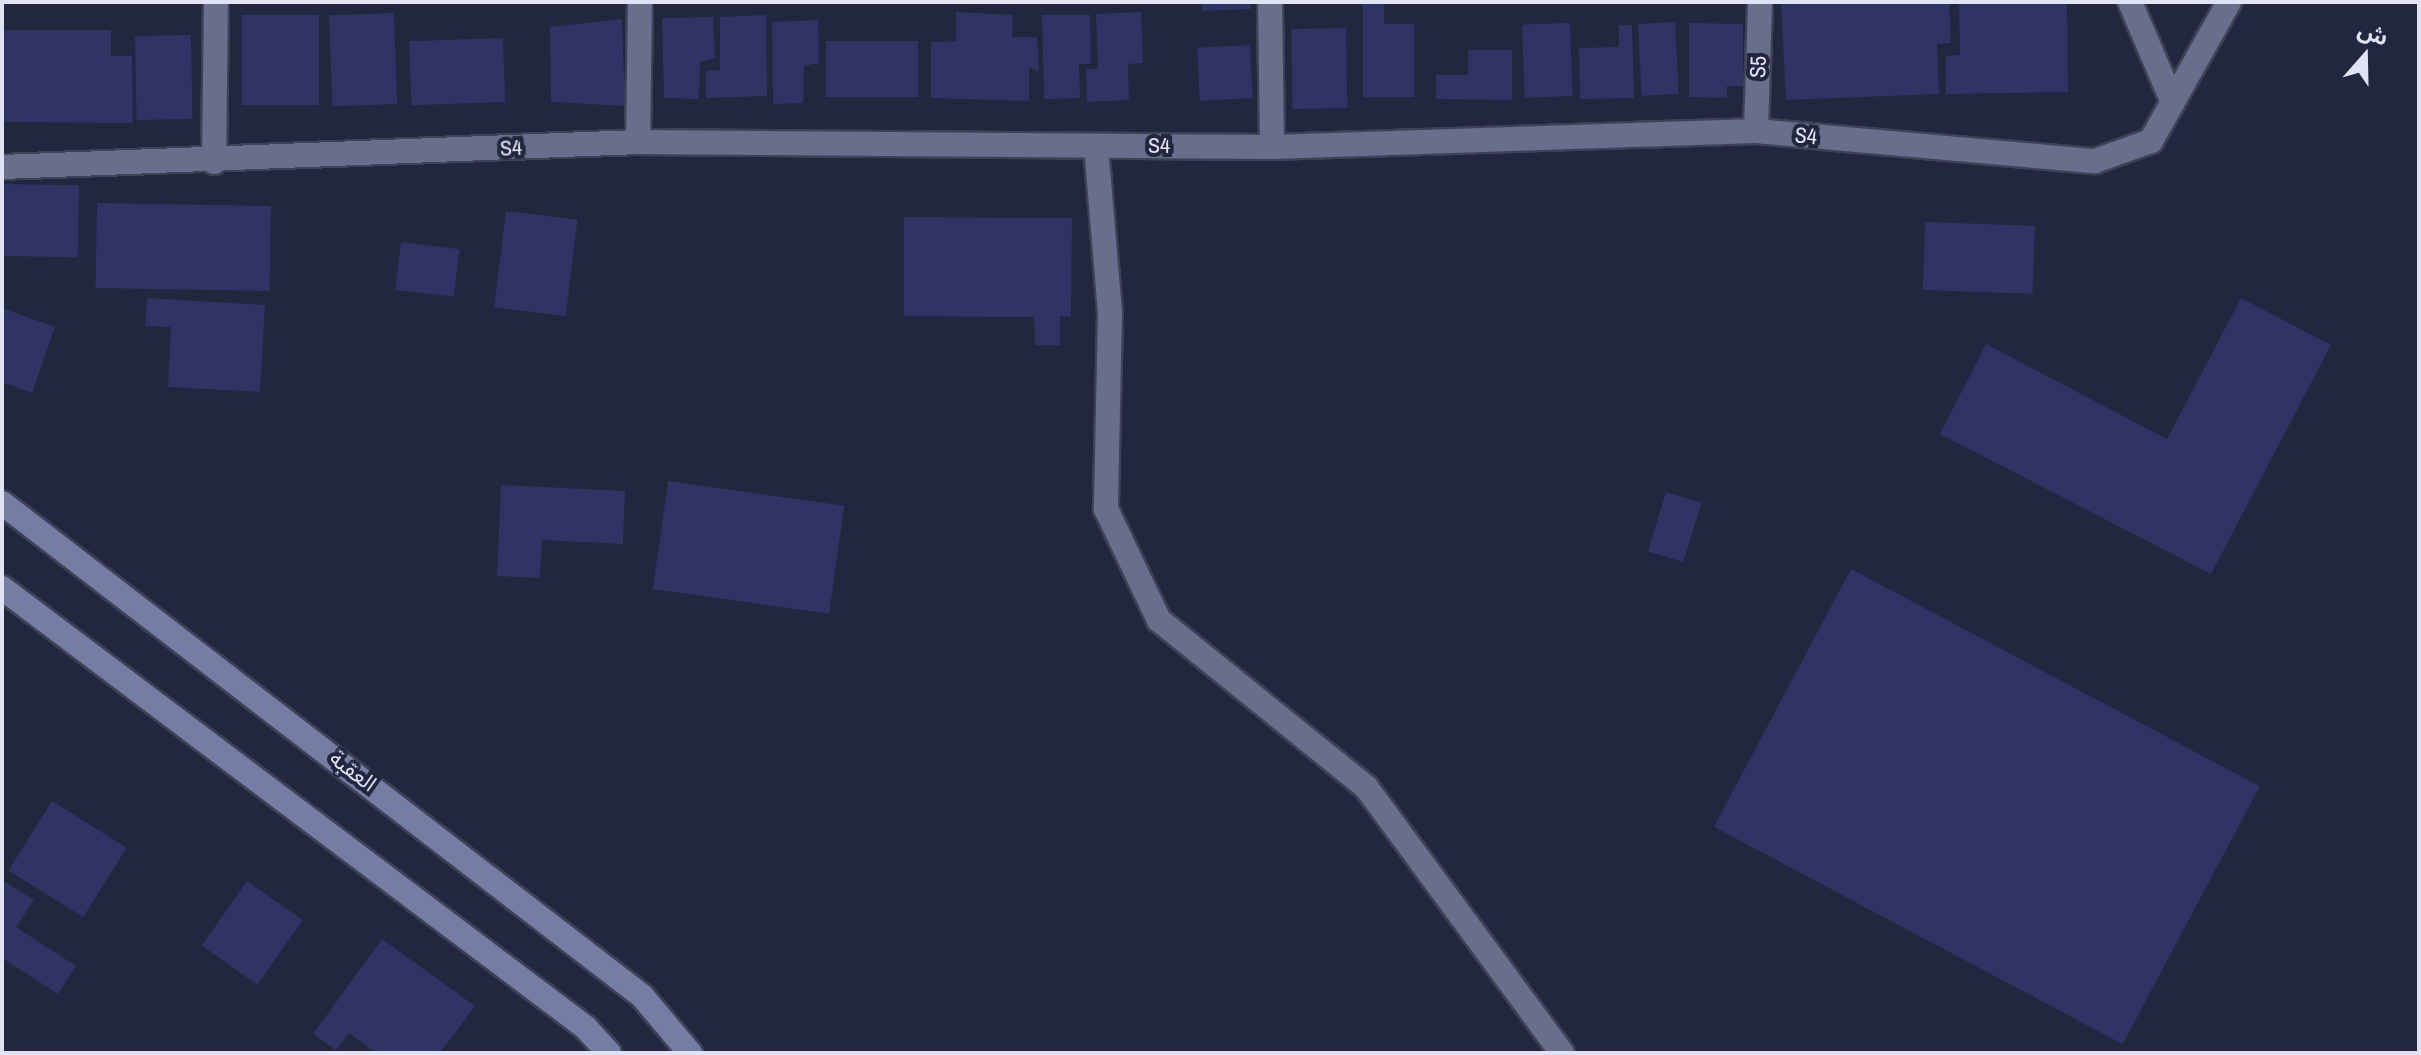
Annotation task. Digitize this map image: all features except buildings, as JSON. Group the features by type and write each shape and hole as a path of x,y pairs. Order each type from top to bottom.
{"main road":[{"name":"العقبة","path":"2,503 642,996 690,1053"},
{"path":"2,588 585,1027 609,1053"}],"street":[{"path":"214,162 216,2"},
{"path":"638,142 640,2"},
{"path":"1270,2 1272,147"},
{"name":"S5","path":"1756,131 1760,2"},
{"path":"2130,2 2170,96"},
{"name":"S4","path":"2,167 214,162 638,142 1272,147 1756,131 2095,161 2151,141 2170,96 2229,2"},
{"path":"1096,146 1110,312 1106,509 1159,620 1366,787 1562,1053"}]}
